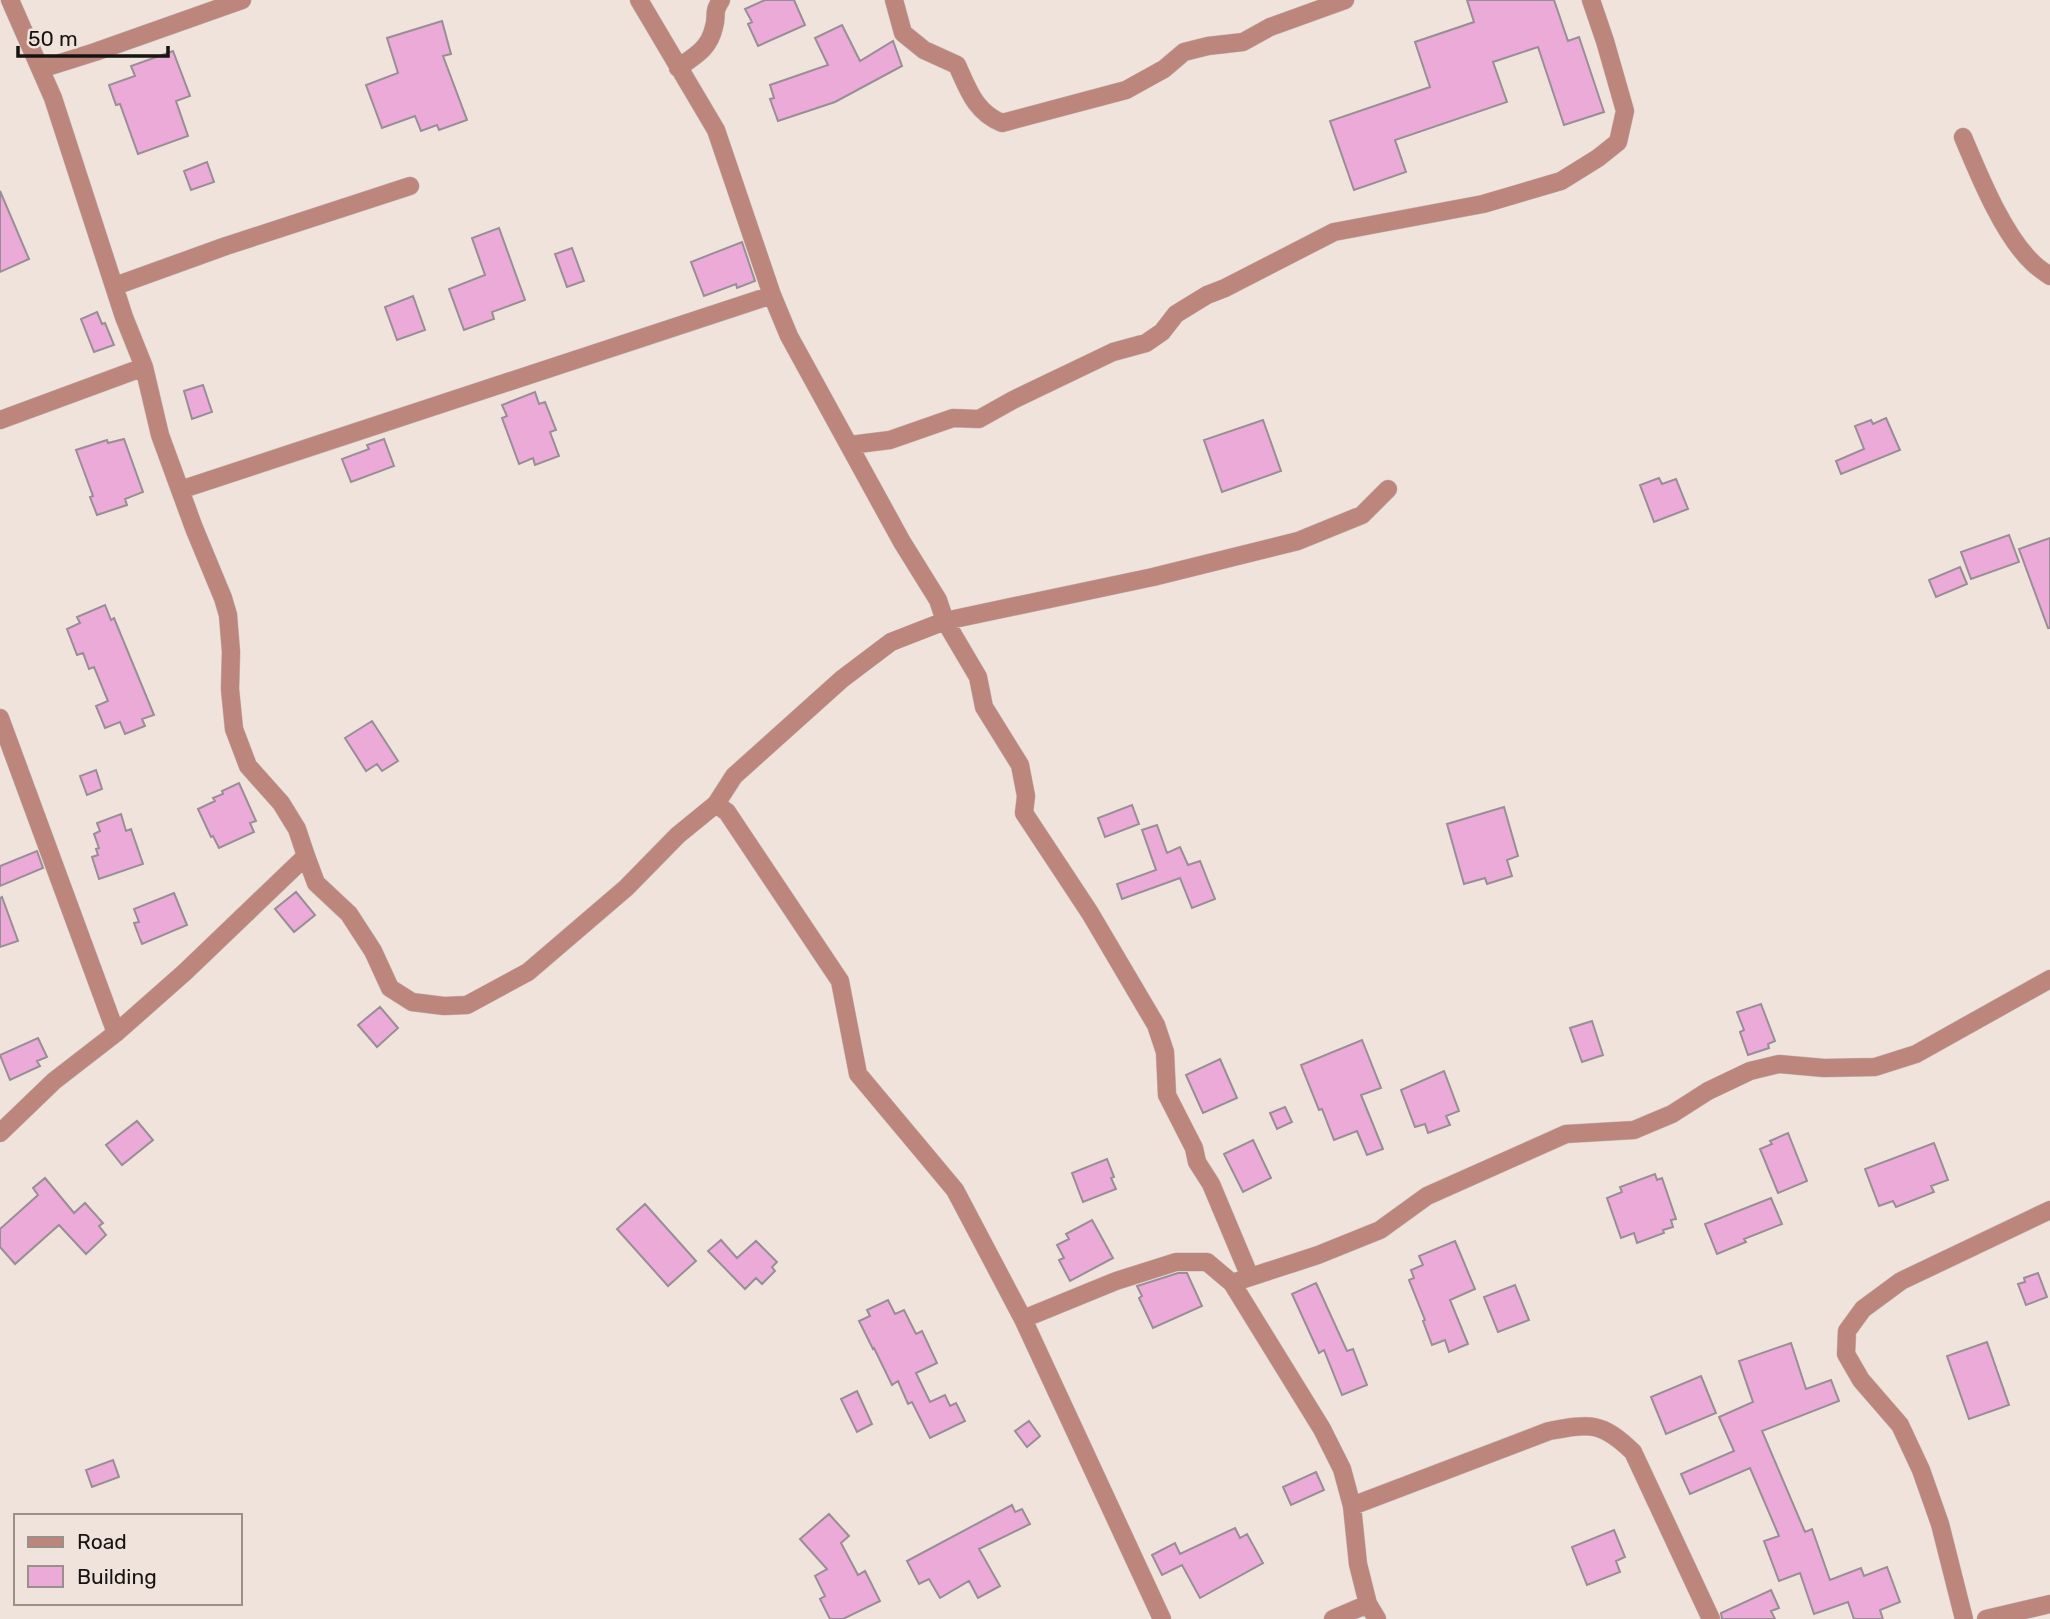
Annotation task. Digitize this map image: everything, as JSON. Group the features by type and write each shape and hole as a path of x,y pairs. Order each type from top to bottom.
{"street":[{"path":"10,0 53,98 124,317 144,367 160,435 223,598 228,615 234,729 248,766 281,803 297,829 316,883 349,914 373,950 390,988 412,1002 444,1006 467,1005 528,972 626,888 678,835 716,803 734,776 842,679 891,642 945,621 1153,577 1298,541 1362,515 1388,488"},
{"path":"41,69 242,0"},
{"path":"639,0 716,130 772,295 789,336 902,542 937,600 945,621 978,677 985,707 1020,765 1026,796 1024,813 1090,913 1156,1025 1166,1052 1167,1096 1194,1148 1197,1162 1211,1184 1250,1277"},
{"path":"678,68 708,46 715,24 715,10 721,0"},
{"path":"894,0 903,33 924,50 957,65 972,98 988,117 1002,123 1126,90 1164,69 1184,52 1243,42 1270,27 1345,0"},
{"path":"849,446 890,439 953,418 979,419 1104,357 1146,343 1162,332 1176,314 1207,295 1334,232 1483,204 1561,181 1618,142 1625,111 1591,0"},
{"path":"1963,137 1982,181 2014,239 2031,262 2050,276"},
{"path":"115,286 226,246 410,186"},
{"path":"180,490 772,295"},
{"path":"0,420 144,367"},
{"path":"0,718 116,1033"},
{"path":"716,803 727,812 840,981 859,1074 955,1190 1023,1319 1162,1619"},
{"path":"0,1133 54,1082 116,1033 185,972 306,856"},
{"path":"1232,1283 1318,1255 1380,1230 1427,1196 1566,1134 1634,1130 1672,1114 1708,1091 1750,1071 1779,1064 1824,1068 1875,1067 1916,1054 2050,979"},
{"path":"1964,1619 1940,1524 1921,1470 1900,1425 1861,1380 1846,1354 1847,1331 1863,1308 1901,1281 2050,1210"},
{"path":"1023,1319 1116,1281 1176,1262 1207,1262 1232,1283 1322,1429 1342,1469 1352,1506 1358,1564 1372,1612 1334,1619"},
{"path":"1352,1506 1549,1431 1574,1426 1597,1426 1614,1434 1633,1452 1711,1619"},
{"path":"1986,1619 2050,1604"}],"building":[{"path":"765,0 794,0 805,25 758,46 748,24 752,22 745,9"},
{"path":"1467,0 1554,0 1568,41 1579,37 1604,112 1564,125 1538,47 1493,62 1507,102 1395,140 1406,172 1354,190 1330,121 1430,87 1415,42 1474,22"},
{"path":"442,21 451,54 443,56 467,120 439,130 437,125 421,131 415,116 382,128 366,85 398,73 387,38"},
{"path":"842,25 860,61 893,41 902,66 835,102 778,121 770,99 774,98 770,85 828,65 815,38"},
{"path":"173,51 190,96 176,101 188,136 138,154 120,104 116,105 109,85 135,76 131,66"},
{"path":"207,162 214,182 191,190 184,171"},
{"path":"0,191 29,259 0,272"},
{"path":"499,228 525,300 492,312 494,319 464,330 449,289 485,275 472,238"},
{"path":"742,242 755,281 737,288 736,284 704,296 691,262"},
{"path":"572,248 584,281 567,287 555,254"},
{"path":"413,296 425,330 397,340 385,307"},
{"path":"97,312 114,345 94,352 81,319"},
{"path":"203,385 212,412 192,419 184,391"},
{"path":"535,392 539,404 545,402 556,430 550,432 559,456 535,465 533,458 519,464 502,418 507,416 502,405"},
{"path":"1886,418 1900,450 1841,474 1836,461 1864,449 1855,426 1871,420 1873,424"},
{"path":"1263,420 1281,471 1222,492 1204,440"},
{"path":"124,439 143,492 125,499 127,505 97,515 76,450 107,440 108,443"},
{"path":"384,439 394,466 351,482 342,459 369,449 367,445"},
{"path":"1659,478 1662,484 1676,479 1688,509 1654,522 1640,485"},
{"path":"2009,535 2019,562 1971,579 1961,552"},
{"path":"2050,538 2050,628 2048,628 2019,549"},
{"path":"1960,567 1967,584 1936,597 1929,580"},
{"path":"105,605 111,620 114,618 154,715 142,719 145,726 125,734 120,722 105,728 96,706 108,701 94,667 89,669 83,653 77,655 67,629 80,623 77,617"},
{"path":"372,721 398,761 382,771 377,764 366,771 345,738"},
{"path":"96,770 102,789 87,795 80,776"},
{"path":"239,783 256,821 250,823 254,832 219,848 198,809 215,801 213,798 223,794 222,791"},
{"path":"1132,805 1139,824 1105,837 1098,818"},
{"path":"1504,807 1518,856 1507,860 1512,876 1487,884 1485,878 1464,884 1447,824"},
{"path":"121,814 126,831 131,829 143,864 99,879 92,857 98,855 96,849 99,848 94,834 100,831 97,823"},
{"path":"1157,825 1167,853 1180,847 1188,865 1200,861 1215,899 1192,908 1180,878 1122,899 1117,884 1156,870 1142,830"},
{"path":"37,851 43,868 0,886 0,866"},
{"path":"296,892 315,915 294,932 275,909"},
{"path":"174,893 187,925 142,944 134,923 139,922 134,909"},
{"path":"2,897 18,941 0,947 0,898"},
{"path":"1761,1004 1775,1041 1768,1044 1769,1048 1748,1055 1740,1032 1744,1030 1737,1012"},
{"path":"380,1007 398,1028 377,1047 358,1025"},
{"path":"1592,1021 1603,1055 1582,1062 1570,1028"},
{"path":"38,1038 47,1057 37,1061 40,1066 10,1080 0,1055"},
{"path":"1362,1040 1381,1088 1361,1095 1383,1149 1367,1155 1357,1131 1334,1140 1301,1065"},
{"path":"1220,1059 1237,1098 1203,1113 1186,1075"},
{"path":"1444,1071 1459,1111 1446,1116 1450,1125 1428,1133 1425,1124 1415,1127 1401,1090"},
{"path":"1285,1107 1292,1122 1277,1129 1270,1113"},
{"path":"137,1121 153,1140 122,1165 106,1145"},
{"path":"1788,1133 1807,1181 1778,1193 1760,1149"},
{"path":"1253,1140 1271,1178 1243,1192 1224,1154"},
{"path":"1934,1143 1948,1180 1931,1186 1934,1192 1896,1207 1893,1201 1879,1206 1865,1169"},
{"path":"1107,1159 1116,1189 1083,1202 1072,1173"},
{"path":"1655,1174 1657,1180 1662,1178 1676,1219 1671,1220 1673,1227 1637,1243 1634,1233 1621,1238 1607,1198 1622,1192 1620,1187"},
{"path":"45,1178 74,1213 85,1203 103,1223 99,1226 106,1235 86,1254 59,1225 15,1264 0,1247 0,1229 38,1195 33,1188"},
{"path":"1771,1198 1782,1224 1744,1239 1746,1242 1717,1254 1705,1224"},
{"path":"645,1204 696,1261 668,1286 617,1229"},
{"path":"1092,1220 1113,1258 1070,1281 1059,1260 1064,1258 1057,1245 1069,1239 1066,1234"},
{"path":"721,1240 737,1258 756,1241 777,1262 772,1267 775,1271 762,1284 756,1278 745,1289 708,1251"},
{"path":"1455,1241 1475,1289 1450,1300 1468,1344 1449,1352 1445,1340 1432,1345 1409,1280 1414,1278 1411,1270 1423,1265 1419,1256"},
{"path":"1178,1273 1187,1273 1202,1306 1153,1328 1139,1298 1142,1296 1137,1286"},
{"path":"2038,1273 2047,1297 2026,1305 2018,1284 2025,1282 2024,1278"},
{"path":"1316,1283 1347,1351 1353,1349 1367,1385 1342,1395 1324,1350 1319,1353 1292,1294"},
{"path":"1515,1285 1529,1320 1498,1332 1484,1297"},
{"path":"888,1300 895,1314 904,1310 916,1334 922,1331 937,1363 916,1373 930,1402 945,1395 950,1406 956,1403 965,1421 930,1438 912,1402 908,1404 898,1381 892,1385 859,1321 870,1316 867,1310"},
{"path":"1987,1342 2009,1405 1969,1419 1947,1356"},
{"path":"1791,1343 1806,1389 1831,1380 1839,1401 1762,1431 1805,1532 1812,1529 1830,1580 1861,1568 1864,1576 1887,1567 1900,1602 1880,1610 1883,1619 1854,1619 1848,1602 1814,1614 1800,1573 1779,1581 1764,1541 1779,1536 1750,1468 1690,1494 1681,1474 1734,1451 1719,1417 1753,1402 1739,1361"},
{"path":"1701,1376 1716,1413 1666,1434 1651,1397"},
{"path":"857,1391 872,1424 857,1432 841,1399"},
{"path":"1029,1421 1040,1436 1027,1447 1015,1431"},
{"path":"113,1460 119,1477 92,1487 86,1470"},
{"path":"1316,1472 1324,1490 1291,1505 1283,1487"},
{"path":"1012,1505 1015,1512 1022,1509 1030,1524 979,1549 1000,1586 978,1598 969,1581 940,1598 929,1579 919,1584 907,1561"},
{"path":"829,1514 849,1536 841,1543 858,1575 865,1571 880,1601 843,1619 830,1619 820,1599 825,1596 815,1576 827,1569 800,1539"},
{"path":"1235,1528 1240,1538 1247,1534 1263,1563 1200,1598 1182,1565 1162,1575 1152,1555 1175,1543 1180,1554"},
{"path":"1614,1530 1625,1557 1616,1561 1620,1572 1587,1585 1572,1547"},
{"path":"1771,1590 1779,1608 1771,1611 1775,1619 1722,1619 1721,1613"}]}
